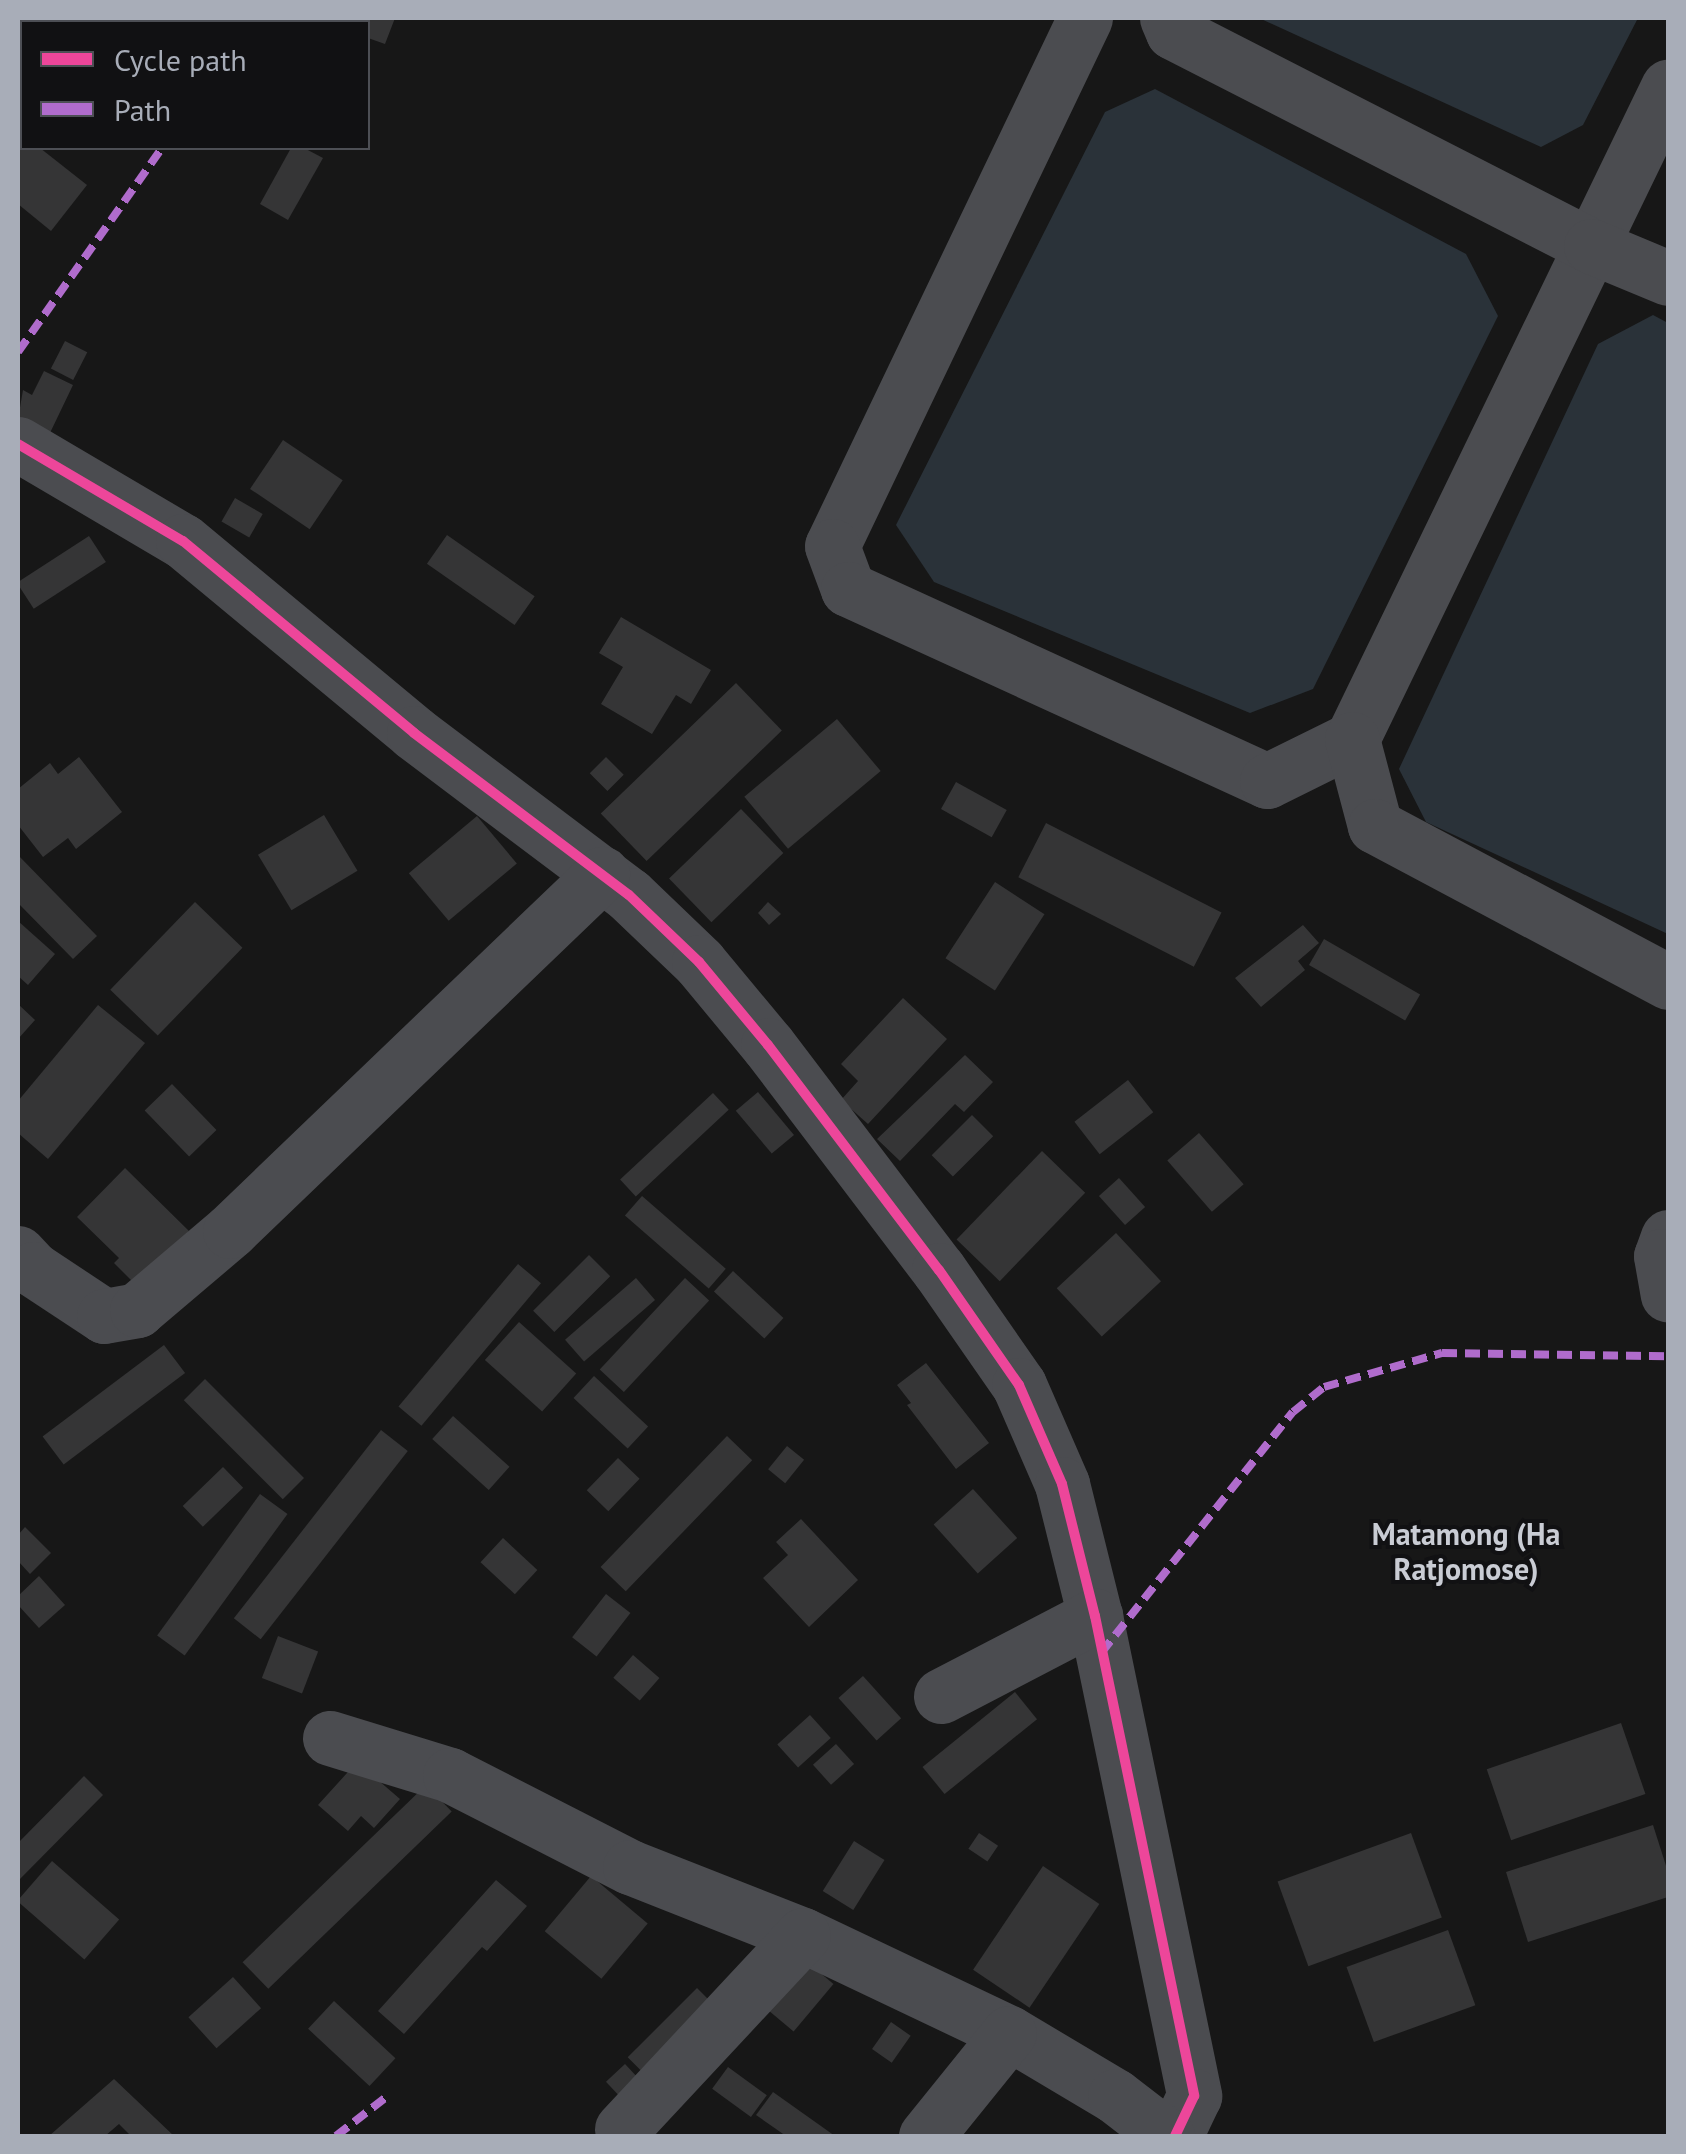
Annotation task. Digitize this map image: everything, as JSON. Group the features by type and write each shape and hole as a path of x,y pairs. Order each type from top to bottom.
{"street":[{"path":"1085,18 832,546 848,589 1267,781 1352,739 1668,87"},
{"path":"1167,18 1173,32 1591,246 1668,278"},
{"path":"18,444 182,541 414,733 602,874 700,962 939,1270 1019,1385 1062,1484 1095,1616 1194,2096 1175,2136"},
{"path":"1352,739 1376,826 1668,982"},
{"path":"18,1253 33,1269 104,1316 137,1310 230,1231 602,874"},
{"path":"1668,1238 1661,1256 1668,1294"},
{"path":"942,1696 1095,1616"},
{"path":"330,1738 450,1775 630,1867 803,1935 1008,2033 1115,2096 1167,2136"},
{"path":"622,2129 803,1935"},
{"path":"926,2136 1008,2033"}],"shaded area":[{"path":"1259,18 1638,18 1583,125 1541,147"},
{"path":"1155,89 1466,254 1498,316 1313,689 1250,713 934,582 896,525 1105,112"},
{"path":"1653,315 1668,323 1668,934 1426,822 1399,769 1598,344"}],"building":[{"path":"395,18 385,44 370,39 370,20 356,20"},
{"path":"20,148 43,150 87,185 51,231 18,204"},
{"path":"290,150 308,150 323,158 288,220 260,204"},
{"path":"65,341 87,352 73,380 51,369"},
{"path":"44,371 73,385 49,435 18,419 23,390 32,395"},
{"path":"283,440 343,480 310,529 250,489"},
{"path":"235,498 263,514 249,537 222,521"},
{"path":"447,535 535,596 515,625 427,564"},
{"path":"89,536 106,562 34,609 18,582"},
{"path":"621,617 711,670 691,704 676,695 652,734 601,704 623,667 599,653"},
{"path":"736,683 782,730 647,861 601,814"},
{"path":"837,719 881,771 788,849 744,797"},
{"path":"79,757 122,812 76,849 68,838 43,857 18,825 18,789 50,763 58,774"},
{"path":"606,757 624,775 607,791 590,773"},
{"path":"956,782 1007,810 992,837 941,809"},
{"path":"741,809 783,853 711,922 669,878"},
{"path":"324,815 357,871 291,910 258,855"},
{"path":"477,816 517,863 449,921 409,873"},
{"path":"1046,823 1222,912 1194,967 1018,877"},
{"path":"18,855 97,936 73,959 18,903"},
{"path":"995,882 1044,914 995,990 945,958"},
{"path":"195,902 242,948 158,1036 110,990"},
{"path":"768,902 781,914 769,925 758,913"},
{"path":"18,921 55,954 28,985 18,976"},
{"path":"1303,925 1319,943 1298,961 1305,970 1261,1007 1235,978"},
{"path":"1324,939 1420,994 1405,1020 1309,965"},
{"path":"903,998 947,1039 868,1124 841,1100 858,1081 841,1064"},
{"path":"18,1004 35,1020 18,1039"},
{"path":"98,1005 145,1043 48,1159 18,1133 18,1101"},
{"path":"965,1055 993,1082 964,1112 955,1104 900,1161 877,1139"},
{"path":"1128,1080 1153,1112 1100,1154 1074,1122"},
{"path":"172,1084 216,1130 189,1156 145,1110"},
{"path":"758,1092 794,1135 772,1154 736,1111"},
{"path":"713,1093 729,1110 636,1196 620,1180"},
{"path":"972,1115 993,1136 953,1177 932,1155"},
{"path":"1199,1133 1244,1184 1212,1212 1167,1161"},
{"path":"1042,1151 1085,1193 1000,1281 957,1239"},
{"path":"125,1168 189,1231 136,1285 114,1263 119,1258 77,1217"},
{"path":"1119,1178 1145,1207 1125,1225 1099,1196"},
{"path":"642,1196 726,1269 709,1288 625,1216"},
{"path":"1116,1233 1161,1281 1102,1337 1057,1288"},
{"path":"589,1255 610,1276 554,1332 533,1311"},
{"path":"518,1264 541,1283 421,1426 398,1406"},
{"path":"733,1271 783,1318 764,1339 714,1291"},
{"path":"636,1278 655,1300 584,1362 565,1340"},
{"path":"685,1278 709,1301 624,1392 600,1369"},
{"path":"519,1322 576,1374 542,1411 485,1360"},
{"path":"164,1345 185,1373 64,1464 43,1436"},
{"path":"926,1363 989,1443 956,1469 907,1405 911,1403 897,1385"},
{"path":"594,1376 648,1426 628,1448 574,1398"},
{"path":"205,1379 304,1478 283,1499 184,1400"},
{"path":"453,1416 509,1467 489,1490 432,1439"},
{"path":"381,1430 408,1451 261,1639 234,1618"},
{"path":"727,1436 752,1460 626,1591 601,1567"},
{"path":"787,1446 804,1460 785,1483 768,1469"},
{"path":"618,1458 640,1479 608,1511 587,1490"},
{"path":"223,1467 243,1488 203,1527 183,1506"},
{"path":"973,1489 1017,1538 978,1574 934,1524"},
{"path":"260,1494 288,1514 185,1656 157,1636"},
{"path":"801,1519 858,1580 809,1627 763,1578 788,1555 776,1542"},
{"path":"25,1527 51,1553 30,1574 18,1561 18,1535"},
{"path":"503,1538 537,1570 515,1594 480,1562"},
{"path":"39,1576 65,1605 39,1628 18,1605 18,1596"},
{"path":"606,1594 630,1613 597,1656 572,1637"},
{"path":"278,1636 318,1651 302,1693 262,1678"},
{"path":"633,1655 659,1678 640,1701 613,1678"},
{"path":"863,1676 901,1718 877,1740 838,1698"},
{"path":"1015,1692 1037,1719 945,1794 923,1767"},
{"path":"810,1715 831,1738 798,1767 777,1744"},
{"path":"1621,1723 1645,1794 1511,1840 1487,1769"},
{"path":"836,1744 854,1764 831,1785 813,1765"},
{"path":"357,1762 400,1799 374,1828 361,1816 348,1831 318,1805"},
{"path":"84,1776 103,1795 18,1881 18,1843"},
{"path":"426,1785 452,1812 268,1989 243,1962"},
{"path":"1653,1825 1668,1872 1668,1897 1528,1942 1506,1872"},
{"path":"979,1833 998,1846 987,1862 968,1849"},
{"path":"1411,1833 1442,1918 1308,1966 1278,1882"},
{"path":"854,1841 885,1860 853,1910 823,1891"},
{"path":"52,1861 119,1919 84,1959 18,1902"},
{"path":"1043,1866 1099,1904 1029,2008 973,1970"},
{"path":"591,1876 648,1924 601,1979 545,1931"},
{"path":"496,1880 527,1906 487,1951 482,1947 404,2034 378,2011"},
{"path":"1448,1930 1475,2005 1374,2042 1347,1967"},
{"path":"799,1955 833,1984 794,2031 759,2002"},
{"path":"233,1977 261,2008 217,2048 188,2017"},
{"path":"697,1988 719,2010 650,2079 628,2057"},
{"path":"334,2001 395,2058 370,2086 308,2029"},
{"path":"891,2022 911,2036 892,2063 872,2049"},
{"path":"625,2064 643,2083 624,2101 606,2082"},
{"path":"728,2067 767,2095 751,2117 712,2089"},
{"path":"114,2079 174,2136 131,2136 119,2124 105,2136 49,2136"},
{"path":"773,2092 835,2136 786,2136 756,2115"}],"marked path":[{"path":"18,352 161,150"},
{"path":"1101,1653 1293,1412 1324,1387 1442,1353 1668,1356"},
{"path":"336,2136 385,2098"}],"cycle path":[{"path":"18,444 183,541 414,733 629,895 699,962 768,1045 939,1270 1019,1385 1062,1484 1095,1616 1194,2096 1175,2136"}],"district":[{"name":"Matamong (Ha Ratjomose)","path":"1466,1551"}]}
